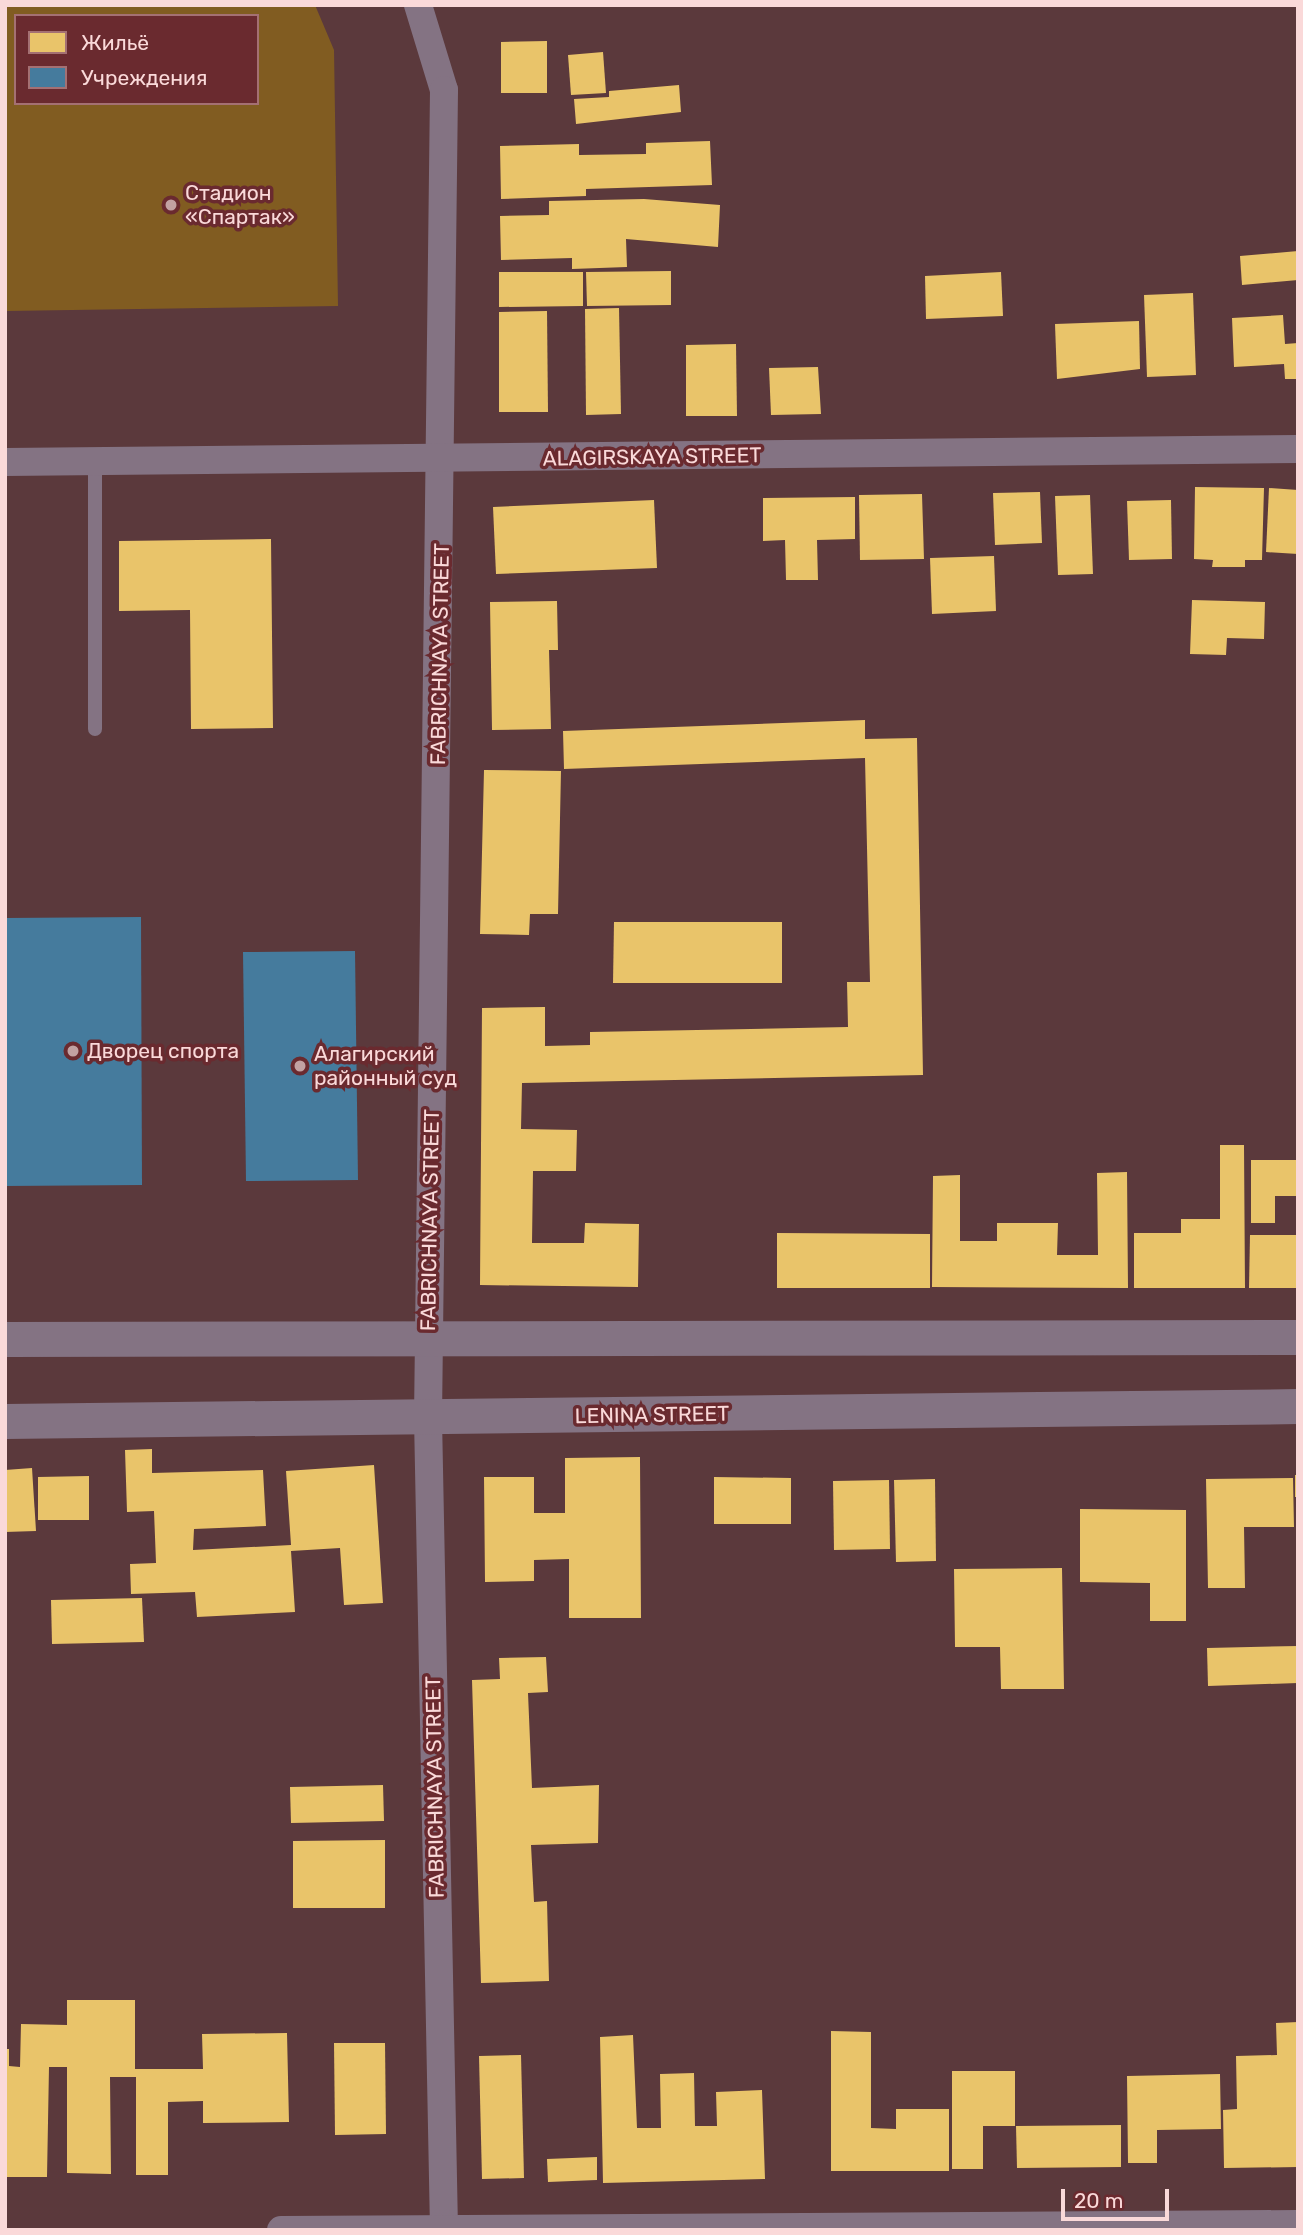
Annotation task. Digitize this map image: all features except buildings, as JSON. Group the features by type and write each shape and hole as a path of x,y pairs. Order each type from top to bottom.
{"street":[{"name":"FABRICHNAYA STREET","path":"418,5 444,90 443,459 428,1418 443,2229"},
{"name":"ALAGIRSKAYA STREET","path":"5,462 1298,449"},
{"path":"5,1339 1298,1337"},
{"name":"LENINA STREET","path":"5,1421 1298,1406"},
{"path":"281,2230 1298,2224"}],"lane":[{"path":"95,461 95,729"}],"shaded area":[{"name":"Стадион «Спартак»","path":"5,5 315,5 334,50 338,306 5,311"}],"place":[{"name":"Стадион «Спартак»","path":"171,205"},
{"name":"Дворец спорта","path":"73,1051"},
{"name":"Алагирский районный суд","path":"300,1066"}]}
